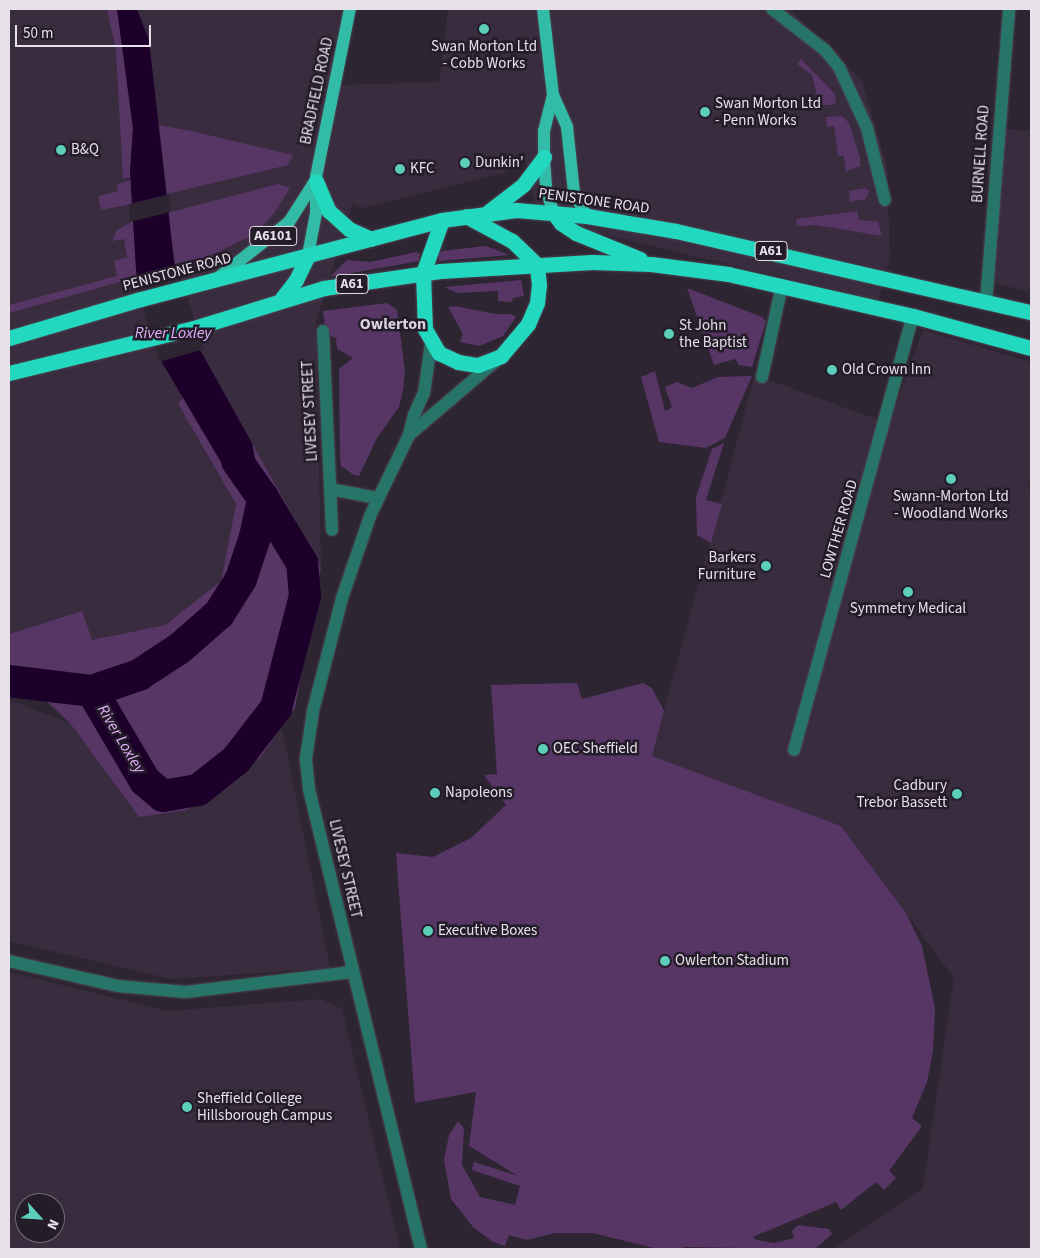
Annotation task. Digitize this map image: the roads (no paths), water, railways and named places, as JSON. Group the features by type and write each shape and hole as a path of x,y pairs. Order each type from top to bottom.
{"highway":[{"path":"488,212 523,184 544,157"},
{"path":"316,181 335,217 349,229 371,239"},
{"name":"PENISTONE ROAD","path":"9,338 180,288 442,220 488,212 553,212 587,216 757,248 1031,312"},
{"path":"553,212 561,223 576,233 651,264"},
{"path":"442,220 428,250 423,273 422,312 432,343 439,353 464,364 478,365 501,356 528,324 537,303 536,265 512,241 466,216"},
{"path":"282,298 296,280 308,255"},
{"name":"A61","path":"9,373 194,328 282,298 324,288 423,273 536,265 651,264 782,285 913,316 1031,348"}],"main road":[{"name":"BRADFIELD ROAD","path":"316,181 350,9"},
{"path":"543,9 554,95 567,127 574,193 587,216"},
{"path":"553,212 546,187 544,131 554,95"},
{"name":"A6101","path":"308,255 316,213 316,181"},
{"name":"A6101","path":"217,279 289,222 316,181"}],"street":[{"path":"772,9 825,50 839,67 867,128 885,200"},
{"name":"BURNELL ROAD","path":"986,303 1009,9"},
{"path":"762,377 782,285"},
{"name":"LOWTHER ROAD","path":"794,750 913,316"},
{"name":"LIVESEY STREET","path":"323,331 332,530"},
{"name":"LIVESEY STREET","path":"421,1249 352,972 310,789 307,745 332,630 377,498 410,435 428,381 432,343"},
{"name":"LIVESEY STREET","path":"410,435 476,381 501,356"},
{"path":"330,489 377,498"},
{"path":"9,961 117,986 186,992 352,972"}],"water":[{"path":"117,9 137,9 149,40 174,261 199,348 252,443 263,498 235,486 160,359 141,299 136,270 130,171 133,128"}],"waterway":[{"name":"River Loxley","path":"9,681 92,691 139,675 180,648 219,614 241,579 255,537 263,498 237,461"},
{"name":"River Loxley","path":"92,691 145,781 163,796 198,790 236,760 276,708 305,596 302,563 263,498"}],"place":[{"name":"Swan Morton Ltd - Cobb Works","path":"484,29"},
{"name":"Swan Morton Ltd - Penn Works","path":"705,112"},
{"name":"B&Q","path":"61,150"},
{"name":"Dunkin'","path":"465,163"},
{"name":"KFC","path":"400,169"},
{"name":"St John the Baptist","path":"669,334"},
{"name":"Old Crown Inn","path":"832,370"},
{"name":"Swann-Morton Ltd - Woodland Works","path":"951,479"},
{"name":"Barkers Furniture","path":"766,566"},
{"name":"Symmetry Medical","path":"908,592"},
{"name":"OEC Sheffield","path":"543,749"},
{"name":"Napoleons","path":"435,793"},
{"name":"Cadbury Trebor Bassett","path":"957,794"},
{"name":"Executive Boxes","path":"428,931"},
{"name":"Owlerton Stadium","path":"665,961"},
{"name":"Sheffield College Hillsborough Campus","path":"187,1107"}],"district":[{"name":"Owlerton","path":"393,324"}]}
